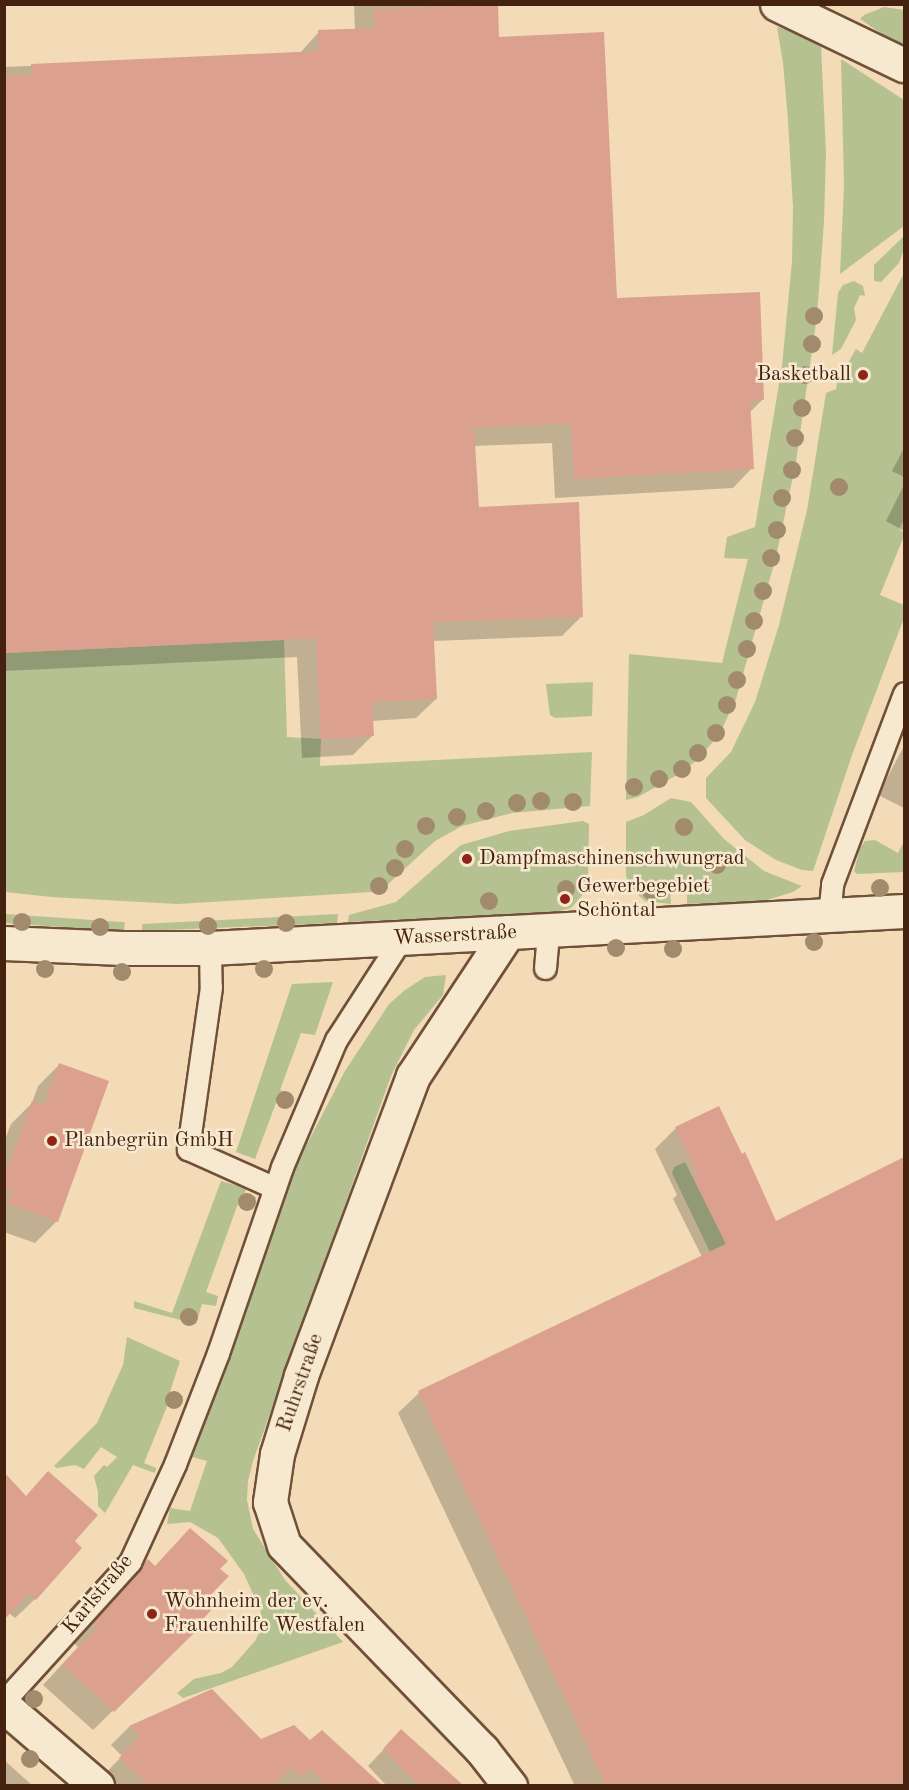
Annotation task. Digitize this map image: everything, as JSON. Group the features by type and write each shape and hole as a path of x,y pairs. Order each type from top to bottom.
{"street":[{"path":"777,4 904,65"},
{"name":"Wasserstraße","path":"4,943 122,948 210,948 904,911"},
{"name":"Ruhrstraße","path":"508,932 413,1076 301,1376 277,1454 270,1502 284,1545 454,1721 510,1785"},
{"path":"4,1704 97,1785"}],"lane":[{"path":"829,915 832,884 904,693"},
{"path":"545,968 548,930"},
{"name":"Karlstraße","path":"4,1704 130,1562 170,1476 218,1353 275,1188 336,1040 401,939"},
{"path":"210,948 211,987 188,1149 275,1188"}],"green space":[{"path":"884,7 904,10 904,49 860,19"},
{"path":"777,27 797,32 821,46 826,153 824,222 817,316 796,462 776,557 736,699 719,735 697,760 677,775 638,797 626,800 629,654 722,663 748,559 724,558 727,537 755,527 782,366 792,261 793,208 788,120"},
{"path":"841,59 904,100 904,226 840,274 844,186"},
{"path":"904,236 904,249 899,263 881,282 874,281 874,265"},
{"path":"904,273 904,519 899,529 904,536 880,595 904,605 904,618 852,755 813,871 802,870 776,860 745,840 706,798 706,778 731,752 755,702 779,625 807,510 826,393 836,389 856,349 862,353"},
{"path":"854,281 863,286 865,296 860,295 854,308 856,320 841,349 832,355 838,293 843,285"},
{"path":"284,640 287,737 321,739 320,766 592,752 590,806 512,813 462,826 435,841 386,886 372,892 178,904 51,897 5,892 5,653"},
{"path":"593,682 592,716 555,718 550,715 546,684"},
{"path":"671,798 691,802 724,839 764,871 802,886 793,892 764,901 687,904 687,890 670,891 671,904 645,901 630,888 626,876 626,822 644,815"},
{"path":"583,821 589,824 588,880 585,892 571,908 556,912 348,922 349,915 396,902 461,845 509,831"},
{"path":"875,840 898,853 904,841 904,872 857,874 854,871 860,848 865,841"},
{"path":"5,914 125,922 124,931 4,923"},
{"path":"338,914 337,923 142,931 142,924"},
{"path":"446,975 443,995 414,1030 391,1076 253,1461 248,1481 247,1500 253,1529 285,1580 343,1642 183,1698 177,1693 194,1679 221,1673 232,1667 255,1641 263,1624 260,1609 244,1574 218,1538 190,1522 167,1524 170,1508 190,1511 207,1461 192,1457 294,1169 345,1071 389,1004 425,977"},
{"path":"333,982 315,1035 301,1033 280,1090 293,1095 287,1107 276,1103 255,1159 236,1152 292,984"},
{"path":"685,1162 726,1244 710,1252 672,1173 674,1167"},
{"path":"221,1181 246,1188 245,1193 256,1197 251,1210 239,1201 206,1292 218,1296 216,1306 202,1304 196,1324 134,1308 134,1301 172,1313"},
{"path":"127,1337 180,1361 170,1392 183,1396 178,1407 168,1404 144,1463 156,1468 155,1473 133,1465 105,1513 98,1506 98,1492 94,1476 104,1465 107,1467 117,1457 101,1447 84,1469 75,1465 57,1468 54,1466 97,1423 123,1365"}],"building":[{"path":"498,5 499,37 604,32 617,298 760,292 764,400 750,400 754,469 574,479 571,424 474,427 479,507 579,502 583,617 433,622 437,699 372,702 374,736 321,739 316,638 4,653 4,75 32,75 31,64 318,51 318,30 374,28 374,9"},
{"name":"Planbegrün GmbH","path":"59,1063 109,1081 58,1222 8,1204 13,1191 4,1188 4,1177 32,1101 44,1105"},
{"path":"719,1106 742,1154 745,1152 776,1221 904,1157 904,1785 606,1785 418,1391 726,1244 693,1177 698,1175 675,1127"},
{"path":"48,1471 98,1515 75,1541 82,1548 36,1600 29,1593 4,1620 4,1472 26,1496"},
{"name":"Wohnheim der ev. Frauenhilfe Westfalen","path":"190,1528 228,1561 220,1569 229,1576 205,1601 213,1608 196,1627 198,1629 114,1712 62,1665 97,1627 92,1623 148,1559 155,1566"},
{"path":"212,1689 261,1739 294,1725 310,1740 322,1730 382,1785 326,1785 309,1769 301,1777 292,1768 273,1785 149,1785 119,1758 140,1736 129,1726"},
{"path":"401,1729 463,1785 419,1785 383,1749"}],"place":[{"name":"Basketball","path":"863,375"},
{"name":"Dampfmaschinenschwungrad","path":"467,859"},
{"name":"Gewerbegebiet Schöntal","path":"565,899"},
{"name":"Planbegrün GmbH","path":"52,1141"},
{"name":"Wohnheim der ev. Frauenhilfe Westfalen","path":"152,1614"}]}
